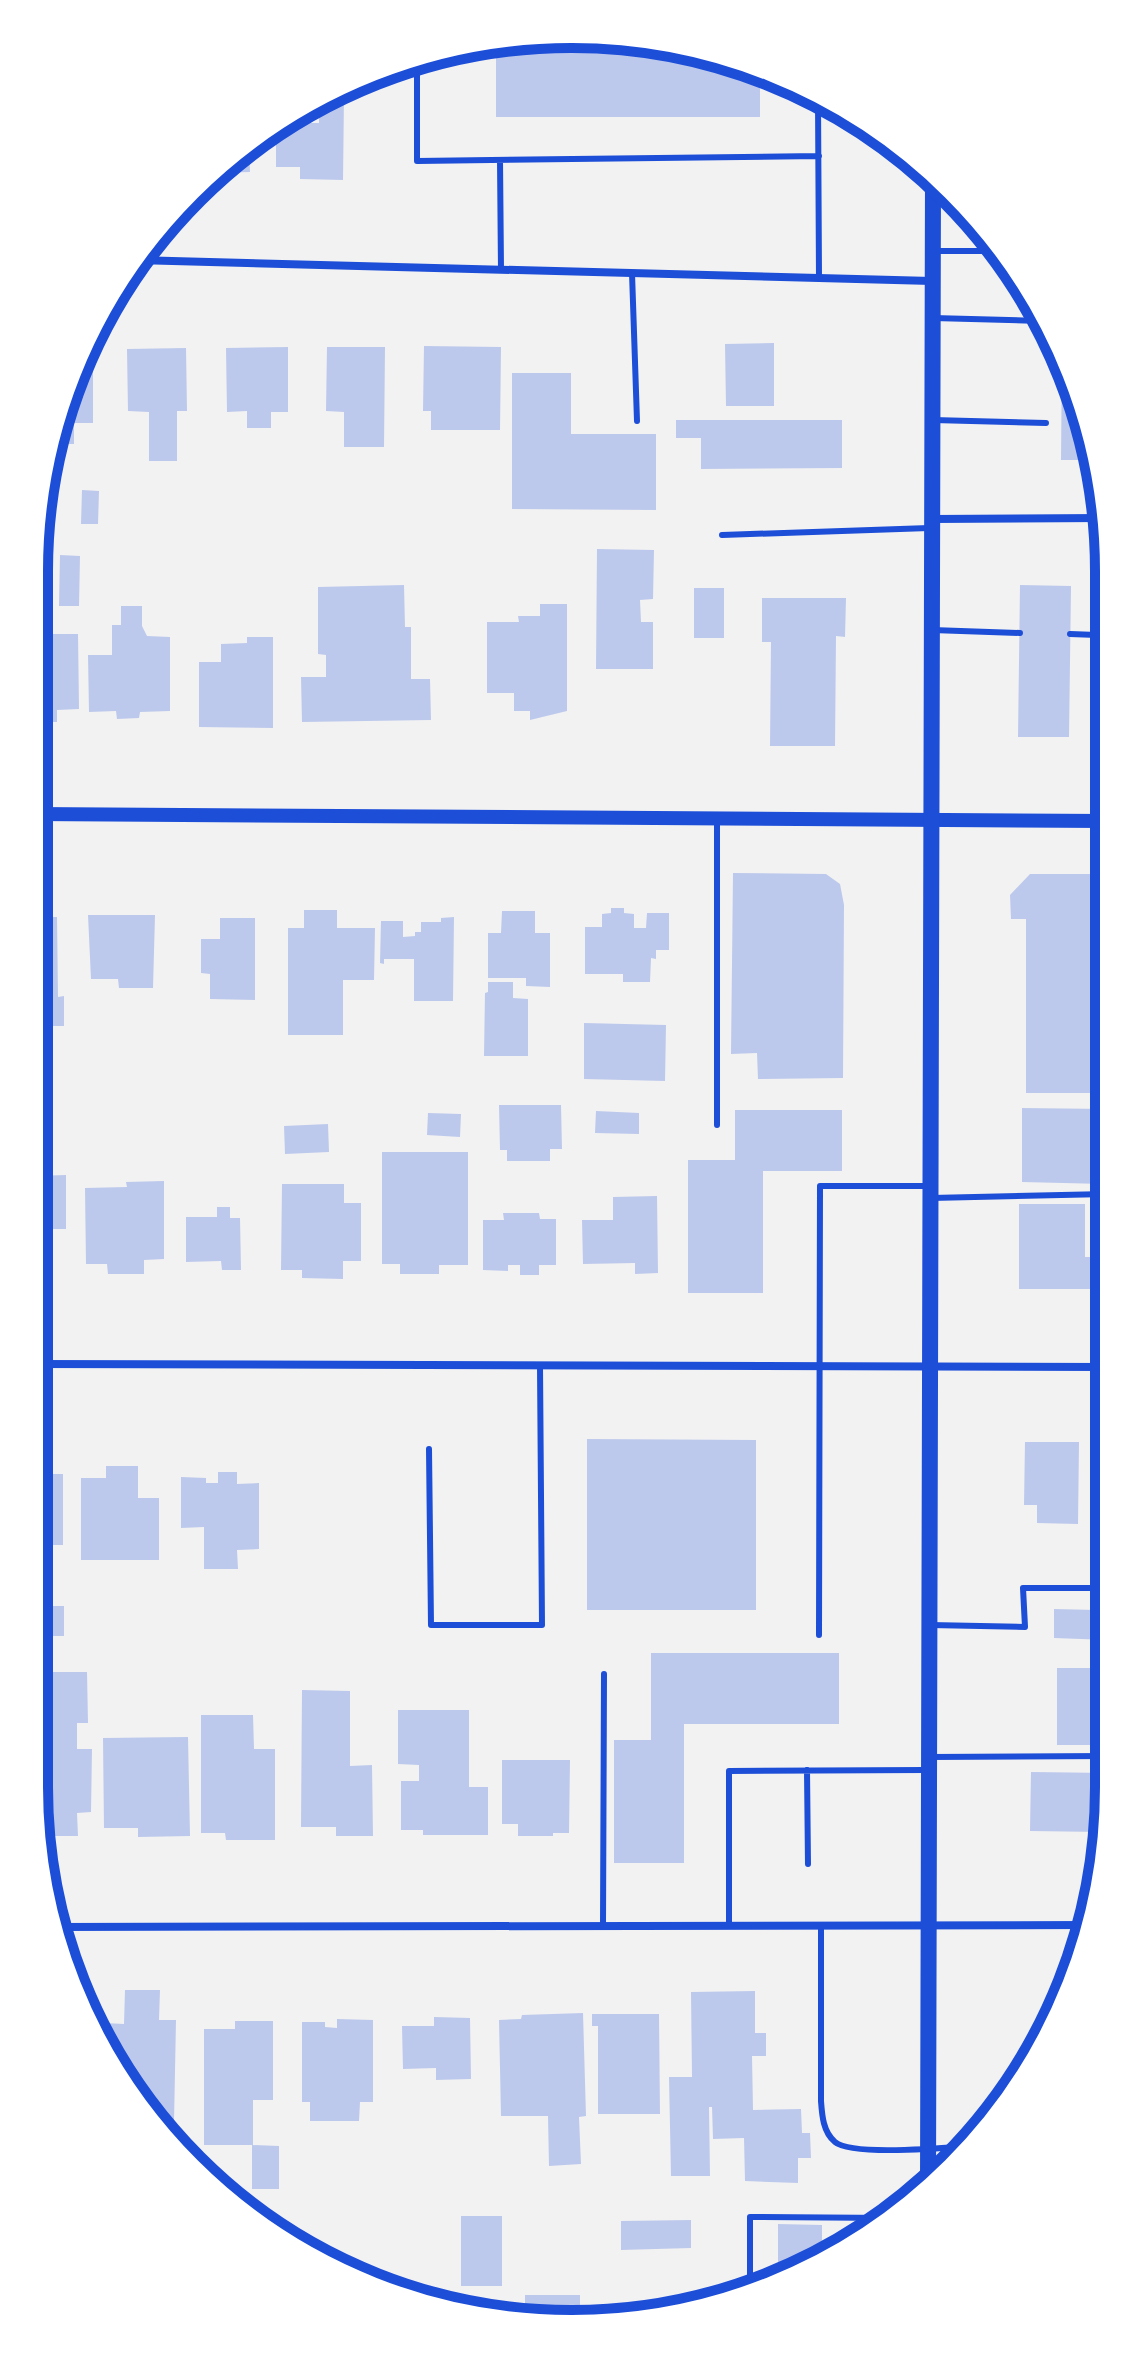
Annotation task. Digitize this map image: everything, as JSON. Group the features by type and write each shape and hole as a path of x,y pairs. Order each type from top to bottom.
{"main road":[{"path":"928,2170 933,193"}],"street":[{"path":"151,260 933,281"},
{"path":"932,523 1092,518"},
{"path":"48,814 1095,821"},
{"path":"48,1364 1095,1367"},
{"path":"68,1927 1076,1925"}],"lane":[{"path":"417,72 417,161 819,156"},
{"path":"818,110 819,278"},
{"path":"500,160 501,270"},
{"path":"933,251 985,251"},
{"path":"632,273 637,421"},
{"path":"933,318 1031,321"},
{"path":"933,420 1046,423"},
{"path":"722,535 932,523"},
{"path":"932,630 1020,633"},
{"path":"1070,634 1095,635"},
{"path":"717,820 717,1125"},
{"path":"819,1635 820,1186 931,1192 1095,1194"},
{"path":"429,1449 431,1625 542,1625 540,1366"},
{"path":"930,1625 1025,1627 1023,1588 1095,1588"},
{"path":"603,1927 604,1674"},
{"path":"729,1926 729,1771 1095,1757"},
{"path":"807,1770 808,1864"},
{"path":"821,1927 821,2101 828,2133 836,2143 849,2148 950,2148"},
{"path":"750,2278 750,2217 868,2218"}],"building":[{"path":"572,48 640,52 707,66 760,84 760,117 496,117 496,53 503,52"},
{"path":"344,100 343,180 300,179 300,167 276,167 276,140 302,123 319,123 319,113"},
{"path":"250,159 250,172 233,172"},
{"path":"774,343 774,406 726,406 725,344"},
{"path":"424,346 501,347 500,430 431,430 431,411 423,411"},
{"path":"288,347 288,412 271,412 271,428 247,428 247,411 227,412 226,348"},
{"path":"327,347 385,347 384,447 344,447 344,412 326,411"},
{"path":"186,348 187,411 177,411 177,461 149,461 149,412 128,411 127,349"},
{"path":"93,360 93,423 74,423 74,444 64,444"},
{"path":"512,373 571,373 571,434 656,434 656,510 512,509"},
{"path":"1062,389 1083,460 1061,460"},
{"path":"676,420 842,420 842,468 701,469 701,438 676,438"},
{"path":"82,490 99,491 98,524 81,524"},
{"path":"597,549 654,550 653,599 640,600 641,622 653,622 653,669 596,669"},
{"path":"60,555 80,556 79,606 59,606"},
{"path":"404,585 405,627 411,627 411,679 430,679 431,720 302,722 301,677 326,677 326,655 318,654 318,587"},
{"path":"1020,585 1071,586 1069,737 1018,737"},
{"path":"694,588 724,588 724,638 694,638"},
{"path":"762,598 846,598 845,637 836,636 835,746 770,746 771,642 762,642"},
{"path":"540,604 567,604 567,711 530,720 530,711 514,711 514,693 487,693 487,622 519,622 518,616 540,616"},
{"path":"121,606 142,606 142,626 147,636 170,637 170,711 140,712 139,718 117,719 116,711 89,712 88,655 112,655 112,625 121,625"},
{"path":"48,634 78,634 79,709 57,710 57,722 48,722"},
{"path":"247,637 273,637 273,728 199,727 199,662 221,662 221,644 247,643"},
{"path":"733,873 826,874 840,884 844,905 843,1078 758,1079 757,1053 731,1054"},
{"path":"1030,874 1095,874 1095,1093 1026,1093 1026,919 1011,919 1010,895"},
{"path":"611,908 624,908 624,913 634,914 634,928 646,928 647,913 669,913 669,950 656,950 656,959 651,958 650,982 623,982 623,974 585,974 585,927 602,927 602,914 611,913"},
{"path":"304,910 337,910 337,928 375,928 374,980 343,980 343,1035 288,1035 288,928 304,928"},
{"path":"502,911 535,911 535,933 550,933 550,987 526,986 526,978 488,978 488,933 501,933"},
{"path":"88,915 155,915 153,988 119,988 118,979 91,979"},
{"path":"48,917 57,917 58,997 64,996 64,1026 48,1026"},
{"path":"454,917 453,1001 414,1001 414,959 384,959 384,964 380,963 381,921 403,921 403,937 421,932 421,922 441,922 441,918"},
{"path":"220,918 255,918 255,1000 210,999 210,974 201,973 201,939 220,939"},
{"path":"488,982 513,982 513,998 528,999 528,1056 484,1056 485,993 488,992"},
{"path":"584,1023 666,1025 665,1081 584,1079"},
{"path":"499,1105 561,1105 562,1149 550,1149 550,1161 507,1161 507,1150 500,1150"},
{"path":"1022,1108 1095,1109 1095,1184 1022,1182"},
{"path":"735,1110 842,1110 842,1171 763,1171 763,1293 688,1293 688,1160 735,1160"},
{"path":"596,1111 639,1113 639,1134 595,1133"},
{"path":"428,1113 461,1114 460,1137 427,1135"},
{"path":"328,1124 329,1152 285,1154 284,1126"},
{"path":"382,1152 468,1152 468,1265 439,1265 439,1274 400,1274 400,1264 382,1264"},
{"path":"66,1175 66,1229 48,1229 48,1176"},
{"path":"164,1181 164,1259 144,1260 144,1274 108,1274 107,1264 86,1264 85,1188 127,1187 126,1182"},
{"path":"282,1184 344,1184 344,1203 361,1203 361,1261 343,1261 343,1279 302,1278 302,1270 281,1270"},
{"path":"657,1196 658,1273 635,1274 635,1263 583,1264 582,1220 613,1220 613,1197"},
{"path":"1019,1204 1085,1204 1085,1257 1095,1257 1095,1289 1019,1289"},
{"path":"217,1207 230,1207 230,1218 240,1218 241,1270 222,1270 221,1261 186,1262 186,1217 217,1217"},
{"path":"503,1213 539,1213 540,1219 556,1219 556,1265 539,1265 539,1275 520,1275 520,1265 508,1265 508,1271 483,1270 483,1220 504,1220"},
{"path":"587,1439 756,1440 756,1610 587,1610"},
{"path":"1025,1442 1079,1442 1078,1524 1037,1523 1037,1505 1024,1505"},
{"path":"106,1466 138,1466 138,1498 159,1498 159,1560 81,1560 81,1478 106,1478"},
{"path":"218,1472 237,1472 237,1484 259,1483 259,1549 237,1550 238,1569 204,1569 204,1527 181,1528 181,1477 206,1478 206,1483 218,1483"},
{"path":"48,1474 63,1474 63,1545 48,1545"},
{"path":"48,1606 64,1606 64,1636 48,1636"},
{"path":"1054,1609 1095,1610 1095,1640 1054,1638"},
{"path":"651,1653 839,1653 839,1724 684,1724 684,1863 614,1863 614,1740 651,1740"},
{"path":"1057,1668 1095,1668 1095,1745 1057,1745"},
{"path":"48,1672 87,1672 88,1723 77,1723 77,1749 92,1749 91,1812 77,1813 78,1836 50,1836"},
{"path":"302,1690 350,1691 350,1766 372,1765 373,1836 336,1836 336,1827 301,1827"},
{"path":"398,1710 469,1710 469,1787 488,1787 488,1835 423,1835 423,1830 401,1830 401,1781 419,1781 419,1765 398,1764"},
{"path":"201,1715 253,1715 254,1749 275,1749 275,1840 226,1840 225,1833 201,1833"},
{"path":"188,1737 190,1836 138,1837 138,1828 104,1828 103,1738"},
{"path":"502,1760 570,1760 569,1833 518,1836 518,1824 502,1824"},
{"path":"1031,1772 1095,1773 1093,1832 1030,1831"},
{"path":"125,1990 160,1990 159,2020 176,2020 174,2122 170,2122 136,2077 105,2023 124,2024"},
{"path":"755,1991 755,2033 766,2033 766,2056 752,2056 753,2110 801,2109 802,2133 810,2133 811,2158 798,2158 798,2183 745,2181 744,2138 713,2139 712,2107 709,2107 710,2176 671,2176 669,2077 692,2077 691,1992"},
{"path":"583,2013 586,2116 579,2117 581,2164 549,2166 548,2116 501,2116 499,2020 521,2019 522,2015"},
{"path":"592,2014 659,2014 660,2114 598,2114 598,2026 592,2026"},
{"path":"434,2017 470,2018 471,2079 436,2080 436,2068 403,2069 402,2026 434,2026"},
{"path":"337,2019 373,2020 373,2102 360,2102 359,2121 310,2121 310,2102 302,2102 302,2022 325,2022 325,2027 337,2028"},
{"path":"235,2021 273,2021 273,2100 253,2100 253,2145 204,2145 204,2029 235,2029"},
{"path":"252,2145 279,2146 279,2189 252,2189"},
{"path":"461,2216 502,2216 502,2286 461,2286"},
{"path":"691,2220 691,2248 621,2250 621,2221"},
{"path":"778,2224 822,2225 822,2246 778,2267"},
{"path":"525,2295 580,2295 580,2309 610,2309 572,2310 525,2308"}]}
